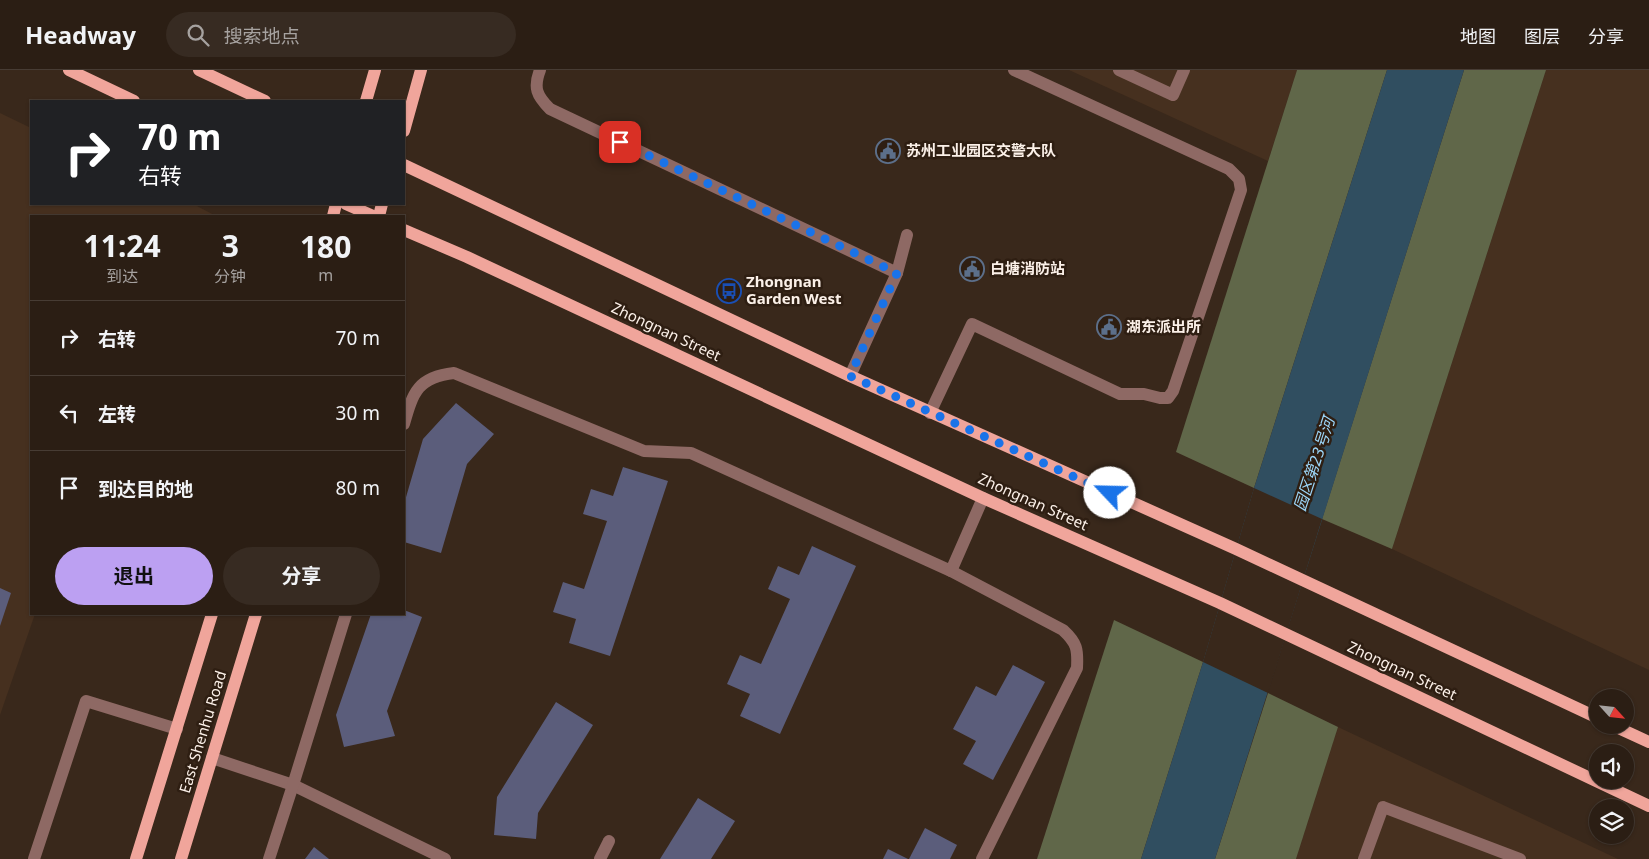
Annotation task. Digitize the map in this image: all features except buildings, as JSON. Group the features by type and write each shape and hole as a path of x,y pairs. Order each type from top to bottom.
{"main road":[{"path":"69,70 132,100"},
{"path":"199,70 263,100"},
{"path":"366,100 375,70"},
{"path":"405,127 421,70"},
{"path":"405,165 850,376 1236,549 1589,714"},
{"path":"348,205 371,215"},
{"name":"Zhongnan Street","path":"405,230 983,498 1220,603 1649,806"},
{"name":"East Shenhu Road","path":"136,859 212,615"},
{"name":"East Shenhu Road","path":"180,859 256,615"},
{"path":"1632,734 1649,742"}],"street":[{"path":"540,70 536,87 541,100 550,109 897,273"},
{"path":"930,413 972,324 1120,394 1144,394 1168,398 1173,391 1240,190 1239,179 1229,169 1014,70"},
{"path":"1119,70 1172,95 1184,70"},
{"path":"850,376 897,273 907,235"},
{"path":"405,420 410,402 419,386 438,375 454,373 644,451 691,453 951,572 1063,630 1073,640 1078,654 1076,668 982,859"},
{"path":"951,572 983,498"},
{"path":"269,859 294,785 346,615"},
{"path":"34,859 86,701 177,729"},
{"path":"212,758 294,785 445,859"},
{"path":"1364,859 1383,807 1520,859"},
{"path":"600,859 609,841"}],"shaded area":[{"path":"1069,70 1297,70 1268,161"},
{"path":"1546,70 1649,70 1649,670 1392,549"},
{"path":"0,113 30,128 30,205 195,205 214,215 30,215 30,615 35,615 0,715"},
{"path":"1338,727 1618,859 1296,859"}],"green space":[{"path":"1297,70 1387,70 1254,488 1176,452"},
{"path":"1464,70 1546,70 1392,549 1322,519"},
{"path":"1114,620 1203,662 1141,859 1037,859"},
{"path":"1268,693 1338,727 1296,859 1215,859"}],"water":[{"name":"园区第23号河","path":"1387,70 1464,70 1215,859 1141,859 1203,662 1254,488"}],"pier":[{"path":"1254,488 1322,519 1268,693 1203,662"}],"place":[{"name":"苏州工业园区交警大队","path":"888,151"},
{"name":"白塘消防站","path":"972,269"},
{"name":"Zhongnan Garden West","path":"729,291"},
{"name":"湖东派出所","path":"1109,327"}],"route":[{"path":"620,142 897,273 850,376 1110,493"}]}
